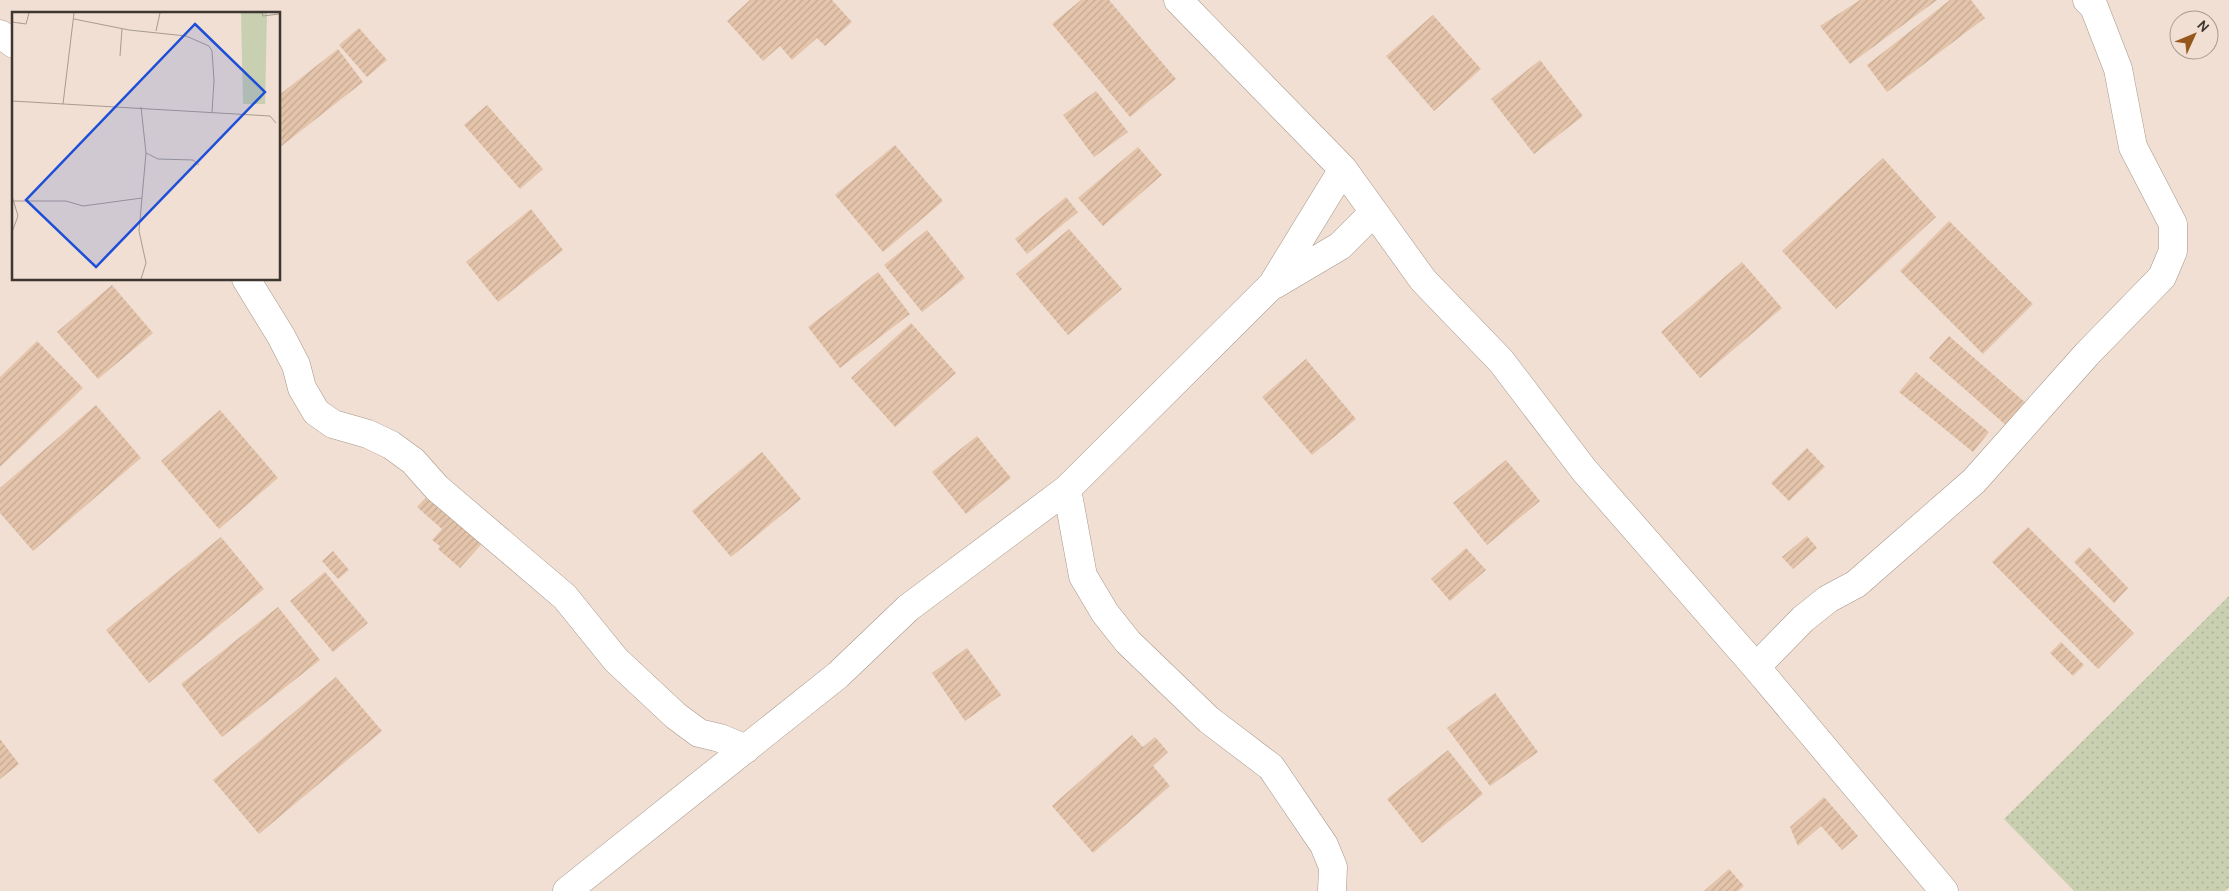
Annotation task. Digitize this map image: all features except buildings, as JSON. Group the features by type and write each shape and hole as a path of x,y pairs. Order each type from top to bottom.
{"street":[{"path":"1178,0 1343,169 1423,280 1501,361 1584,470 1756,666 1944,891"},
{"path":"1756,666 1803,619 1828,599 1856,584 1974,481 2087,354 2162,278 2173,251 2173,224 2134,148 2118,69 2094,6 2088,0"},
{"path":"0,34 12,43"},
{"path":"568,891 838,676 908,608 1067,489 1272,285 1343,169"},
{"path":"1272,285 1340,246 1374,212"},
{"path":"247,280 281,336 296,365 302,388 316,412 333,424 368,434 391,445 413,461 437,488 565,597 616,660 676,716 700,733 720,738 746,749"},
{"path":"1067,489 1083,576 1105,613 1128,642 1208,720 1271,767 1324,845 1333,867 1332,891"}],"green space":[{"path":"2229,596 2229,887 2225,891 2074,891 2004,819"}]}
